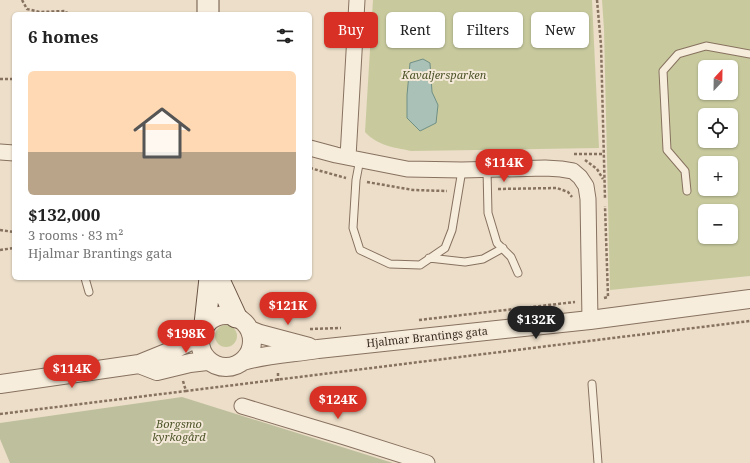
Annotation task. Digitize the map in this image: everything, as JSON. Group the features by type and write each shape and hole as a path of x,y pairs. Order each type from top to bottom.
{"main road":[{"path":"208,0 208,12"},
{"path":"202,330 210,280"},
{"path":"219,280 243,324"}],"street":[{"path":"354,158 357,0"},
{"path":"312,149 336,155 408,169 487,170 545,168 573,171 580,177 586,186 588,199 590,320"},
{"path":"0,152 12,153"},
{"name":"Hjalmar Brantings gata","path":"139,364 157,371 207,361 216,366 225,368 259,356 590,320 750,299"},
{"name":"Hjalmar Brantings gata","path":"0,384 139,364 171,351 202,330 216,316 223,315 273,338 318,349"},
{"path":"243,324 252,339 252,347 243,361"},
{"path":"202,330 199,345 202,354 207,361"},
{"path":"242,406 345,436 425,463"}],"lane":[{"path":"687,191 685,171 667,150 663,71 678,54 706,46 750,54"},
{"path":"354,158 356,180 353,228 360,250 390,264 420,265 445,248 452,230 462,170"},
{"path":"487,170 486,190 488,213 498,243 511,256 518,273"},
{"path":"429,258 465,262 483,259 503,248"},
{"path":"86,280 89,292"},
{"path":"592,384 598,463"}],"path":[{"path":"22,0 27,9 40,12 66,12"},
{"path":"417,320 608,298 600,45 597,0"},
{"path":"0,79 12,79"},
{"path":"574,154 604,154"},
{"path":"0,230 12,232"},
{"path":"0,250 12,248"},
{"path":"0,414 750,321"},
{"path":"306,328 347,328"},
{"path":"178,366 186,392"}],"green space":[{"name":"Kavaljersparken","path":"373,0 592,0 599,148 411,151 392,147 375,140 365,132 370,48 378,48 378,12 372,12"},
{"path":"602,0 750,0 750,276 610,290"},
{"path":"226,325 234,328 237,336 234,344 226,347 218,344 215,336 218,328"},
{"name":"Borgsmo kyrkogård","path":"182,397 393,463 10,463 0,439 0,423"}],"shaded area":[{"path":"423,59 430,63 432,92 438,105 436,123 420,131 407,118 407,95 410,63"}]}
